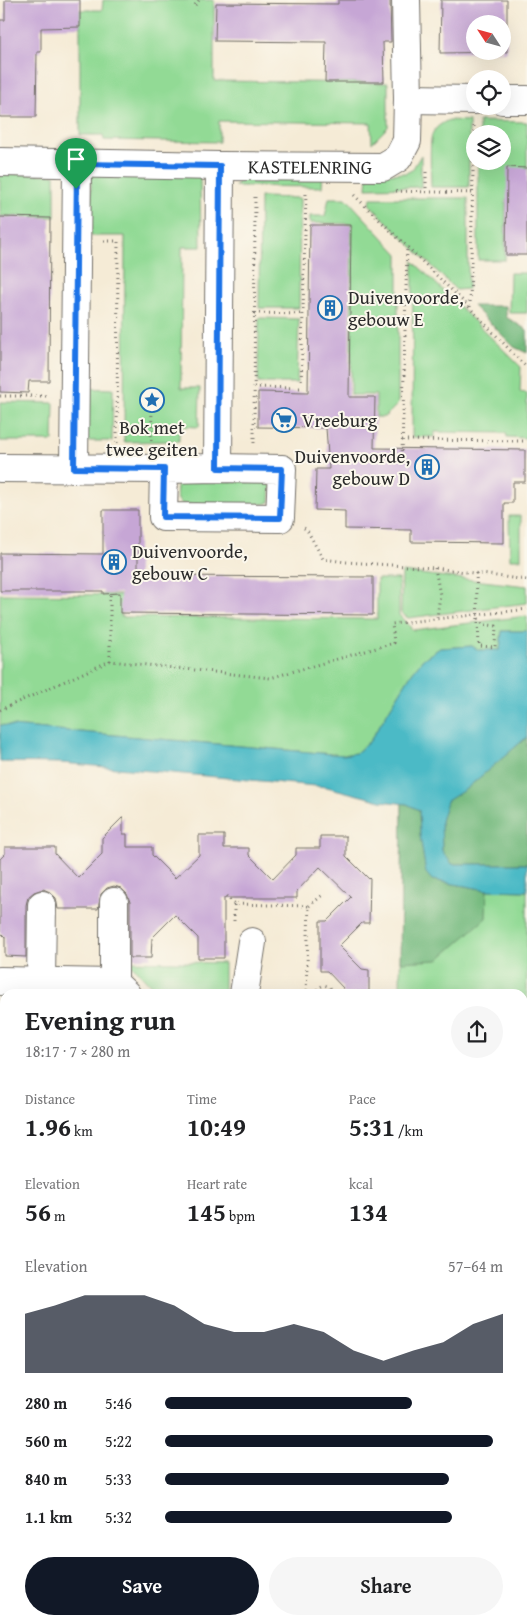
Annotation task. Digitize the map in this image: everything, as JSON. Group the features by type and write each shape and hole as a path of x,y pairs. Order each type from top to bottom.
{"street":[{"name":"KASTELENRING","path":"0,162 383,167 398,158 407,142 406,0"},
{"path":"408,99 466,100"},
{"path":"511,100 527,100"},
{"path":"74,468 77,164"},
{"path":"218,468 220,166"},
{"path":"0,468 282,469 280,518 163,517 164,469"},
{"path":"0,980 120,988 114,902"},
{"path":"41,982 42,905"},
{"path":"245,989 252,942"}],"path":[{"path":"195,5 199,0"},
{"path":"470,308 474,115"},
{"path":"254,469 255,191"},
{"path":"351,191 406,248 470,308 527,368"},
{"path":"254,387 301,388 306,192"},
{"path":"76,241 118,241 117,468"},
{"path":"402,456 406,248"},
{"path":"254,313 303,314"},
{"path":"0,396 75,396"},
{"path":"402,440 527,441"},
{"path":"475,440 475,447"},
{"path":"280,518 307,530 324,559 435,568 527,580"},
{"path":"435,568 440,595 437,618"},
{"path":"476,573 477,616 479,646 495,647 496,626 482,624 477,616"},
{"path":"110,592 110,661"},
{"path":"0,710 110,661 270,678 394,643 392,624 527,609"},
{"path":"308,906 324,894"},
{"path":"226,896 234,904"},
{"path":"318,989 324,985 331,989"}],"green space":[{"path":"103,0 214,0 214,81 388,83 388,127 372,143 371,123 219,121 219,142 104,140 103,135 80,135 80,10 102,10"},
{"path":"449,120 469,121 469,125 466,125 466,170 469,170 469,187 431,187 431,139 435,130"},
{"path":"479,121 527,122 527,171 524,200 506,200 505,260 478,260 478,170 511,170 511,125 479,125"},
{"path":"421,155 421,187 367,188 368,175 406,173 412,170"},
{"path":"0,173 55,175 55,217 0,216"},
{"path":"91,173 200,174 201,247 182,247 181,388 200,388 199,427 179,426 179,441 124,442 125,236 91,236"},
{"path":"323,174 322,187 235,186 245,176"},
{"path":"260,197 300,198 299,308 259,308"},
{"path":"329,198 346,198 398,254 398,404 385,417 376,417 376,395 351,395 352,224 310,223 310,216 325,216"},
{"path":"371,198 468,198 468,289 456,290 369,204"},
{"path":"413,261 521,367 520,392 527,393 527,438 507,437 506,433 435,432 434,437 412,437"},
{"path":"510,273 527,273 527,313 509,313"},
{"path":"473,306 506,306 506,317 527,330 527,353 514,347"},
{"path":"259,318 299,319 297,383 258,383"},
{"path":"81,388 113,389 112,441 81,441"},
{"path":"0,402 54,403 53,441 0,441"},
{"path":"180,481 266,482 271,486 270,502 265,504 182,504 176,494"},
{"path":"509,516 521,516 521,559 510,559"},
{"path":"402,572 527,586 527,603 408,618 401,613"},
{"path":"377,579 399,579 399,615 413,630 527,616 527,631 502,631 500,650 478,650 472,646 440,648 423,659 412,673 370,741 356,753 343,755 0,725 0,594 121,595 121,617 377,619"},
{"path":"527,737 527,864 451,864 442,852 441,821 447,800 466,789"},
{"path":"402,803 487,890 527,891 527,989 400,989"},
{"path":"402,803 419,810 420,835 426,872 432,880 487,890 486,918 438,960 400,962"},
{"path":"128,961 224,963 224,989 154,989"}],"water":[{"path":"502,631 527,631 527,737 466,789 447,801 441,821 442,851 452,864 527,864 527,891 487,890 432,880 426,873 420,835 419,810 407,804 381,801 327,787 62,763 0,762 0,725 343,755 356,753 370,741 412,673 423,659 440,648 472,646 478,650 500,650"}],"building":[{"path":"5,0 80,0 80,27 41,28 41,52 37,52 36,117 0,117 0,20 5,20"},
{"path":"338,0 390,0 391,42 383,42 384,82 325,82 326,42 215,41 216,3 338,4"},
{"path":"441,0 507,0 507,15 466,15 466,53 440,53"},
{"path":"511,167 527,168 527,255 506,255 507,170 511,170"},
{"path":"0,217 50,218 49,381 29,381 28,393 0,392"},
{"name":"Duivenvoorde, gebouw D","path":"310,225 351,225 349,397 375,397 374,448 525,450 525,482 513,482 513,503 504,503 504,543 411,542 411,530 345,529 345,511 315,510 316,469 329,469 326,428 258,427 258,392 308,393"},
{"name":"Duivenvoorde, gebouw C","path":"103,510 138,510 138,576 373,577 373,615 120,613 120,593 103,594 103,591 0,591 0,553 103,554"},
{"path":"123,817 123,834 127,834 127,847 152,847 152,855 175,878 199,855 199,835 224,835 224,848 249,848 249,855 273,879 296,855 296,848 320,848 320,836 346,836 346,856 370,878 369,923 362,923 339,946 362,969 369,970 369,989 343,989 327,971 320,971 320,921 327,921 351,897 320,867 297,891 297,898 224,898 224,958 198,958 198,938 175,915 152,938 151,958 130,958 130,902 127,894 121,888 114,886 107,888 101,894 98,909 58,909 56,898 50,892 43,889 34,892 28,897 26,905 26,957 5,956 5,937 0,932 0,859 5,854 5,847 55,847 55,854 78,878 102,854 102,838"}],"place":[{"name":"Duivenvoorde, gebouw E","path":"330,308"},
{"name":"Bok met twee geiten","path":"152,400"},
{"name":"Vreeburg","path":"284,420"},
{"name":"Duivenvoorde, gebouw D","path":"427,467"},
{"name":"Duivenvoorde, gebouw C","path":"114,562"}],"route":[{"path":"77,164 220,166 218,468 282,469 280,518 163,517 164,469 74,468 76,189 77,164"}]}
